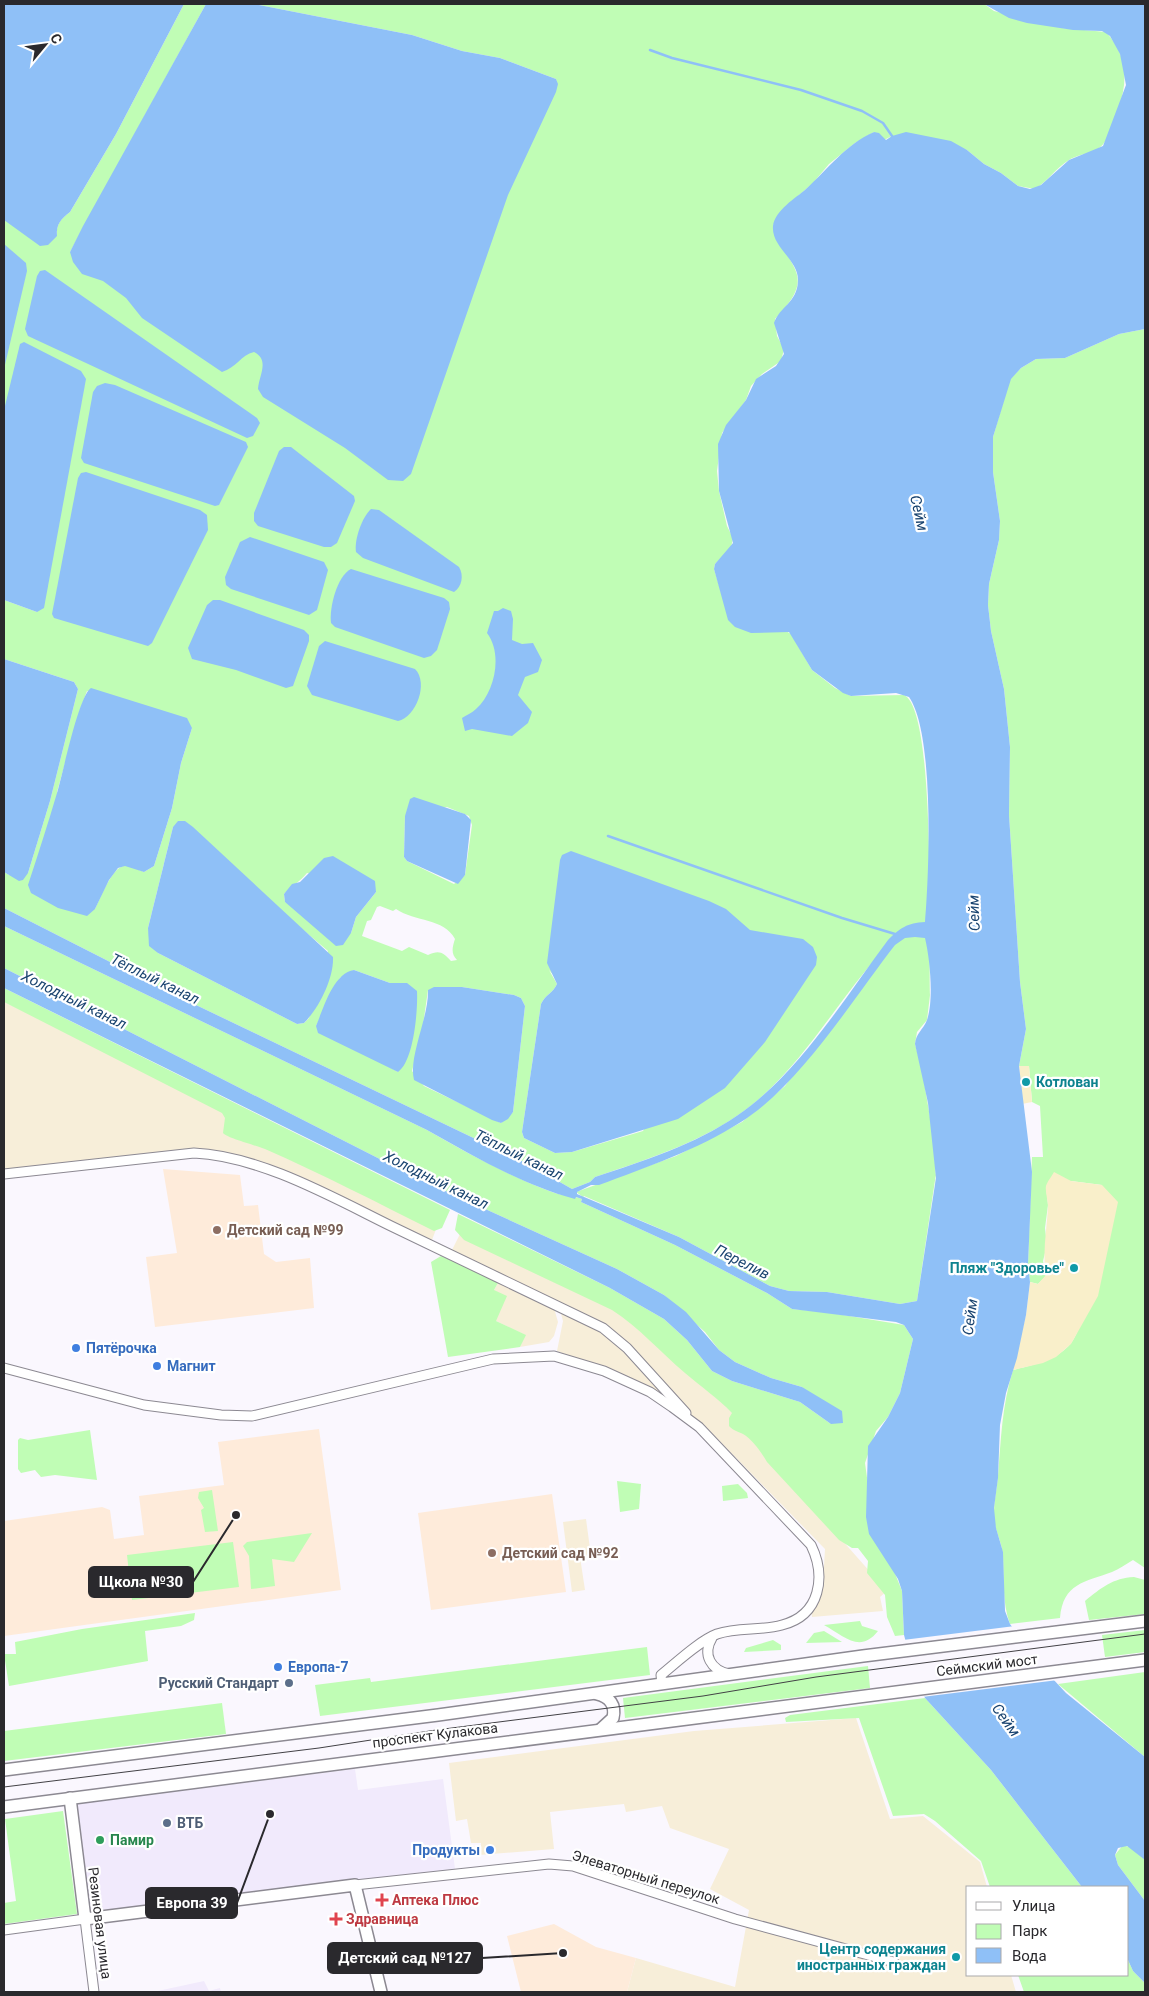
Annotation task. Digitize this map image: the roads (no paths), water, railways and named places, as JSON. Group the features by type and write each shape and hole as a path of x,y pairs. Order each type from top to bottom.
{"main road":[{"name":"Сеймский мост","path":"863,1656 1145,1621"},
{"name":"проспект Кулакова","path":"4,1770 597,1694 662,1680 732,1675 863,1656"},
{"name":"Сеймский мост","path":"871,1695 1145,1660"},
{"path":"597,1694 608,1698 614,1708 613,1718 601,1729"},
{"name":"проспект Кулакова","path":"4,1807 871,1695"},
{"name":"Резиновая улица","path":"70,1798 85,1919"},
{"path":"85,1919 355,1885 382,1992"}],"street":[{"path":"4,1174 194,1153 220,1155 252,1164 355,1208 603,1328 627,1348 811,1545 818,1560 820,1576 818,1593 809,1607 797,1618 782,1625 725,1632 714,1636 662,1680"},
{"path":"4,1368 144,1405 221,1415 252,1416 493,1359 554,1356 604,1370 627,1380 650,1392 699,1427"},
{"path":"714,1636 708,1644 707,1654 709,1660 717,1670 732,1675"},
{"name":"Элеваторный переулок","path":"355,1885 549,1864 573,1866 735,1919 894,1962"},
{"path":"4,1930 85,1919"},
{"name":"Резиновая улица","path":"85,1919 94,1992"}],"water":[{"path":"4,4 184,4 116,134 70,212 60,222 57,228 57,236 48,245 40,246 4,220"},
{"path":"206,4 254,4 412,35 462,51 500,58 556,79 558,84 556,92 508,195 411,474 403,481 388,480 345,448 263,397 258,389 263,364 259,355 254,352 249,354 231,368 222,372 142,318 126,298 103,281 82,274 73,262 70,252 83,226"},
{"name":"Сейм","path":"984,4 1145,4 1145,329 1119,334 1065,358 1036,359 1021,368 1011,379 993,437 993,472 1000,521 999,540 989,584 988,605 991,631 1004,689 1010,747 1009,815 1020,982 1026,1029 1019,1066 1032,1172 1028,1264 1030,1282 1026,1315 1017,1358 1006,1393 1000,1425 998,1478 994,1508 996,1528 1003,1552 1005,1611 1010,1624 1039,1664 1066,1693 1145,1757 1145,1860 1127,1846 1118,1848 1115,1855 1118,1865 1145,1901 1145,1983 1133,1971 1129,1962 1129,1886 1081,1886 991,1770 925,1698 917,1683 904,1635 902,1591 898,1579 869,1534 866,1517 868,1446 888,1417 900,1393 913,1339 904,1325 896,1322 792,1309 767,1293 675,1245 581,1202 582,1199 576,1197 575,1199 556,1193 517,1178 480,1160 427,1130 4,926 4,908 173,994 528,1164 572,1189 590,1182 595,1177 687,1144 721,1126 760,1098 801,1057 888,940 904,927 925,922 929,840 927,772 917,715 909,697 896,693 851,696 843,693 812,670 789,632 751,633 735,627 728,620 714,569 715,564 733,543 719,491 718,444 726,425 746,400 756,379 776,366 784,354 774,323 780,312 795,294 798,281 794,266 776,240 773,226 775,220 786,205 854,144 874,132 879,133 886,140 906,132 951,141 1018,186 1030,189 1041,185 1069,160 1103,146 1126,85 1120,54 1110,36 1102,31 1073,30 1027,23 1009,18","holes":["905,938 925,938 931,991 929,1012 915,1044 928,1103 936,1178 917,1301 900,1304 827,1292 789,1291 770,1286 679,1237 577,1194 577,1192 591,1185 599,1185 653,1165 707,1141 741,1122 784,1087 824,1040 895,945"]},
{"path":"4,244 26,263 27,271 4,369"},
{"path":"45,270 257,418 260,423 253,436 247,438 28,336 25,329 37,276 40,271"},
{"path":"24,342 81,371 86,379 44,608 37,612 4,600 4,410 20,344"},
{"path":"105,383 115,385 246,442 248,447 219,505 215,506 84,463 81,458 93,392 97,386"},
{"path":"284,447 291,447 354,496 355,501 337,543 331,547 324,547 258,526 254,521 254,513 279,451"},
{"path":"86,472 200,510 207,515 208,530 152,643 148,646 54,618 52,614 78,478 81,473"},
{"path":"371,509 379,510 459,567 461,581 457,590 454,592 363,558 356,552 359,529"},
{"path":"250,537 324,562 328,570 317,610 309,615 231,589 226,585 225,577 240,542"},
{"path":"351,569 444,598 449,602 450,609 437,650 431,656 424,658 335,627 331,623 331,609 335,593 342,578"},
{"path":"213,600 220,600 304,630 309,635 309,641 293,686 286,688 236,670 192,659 188,648 207,605"},
{"path":"503,608 511,611 513,619 512,640 522,644 533,643 542,660 538,672 525,677 518,695 532,712 528,723 512,736 472,729 465,731 462,718 483,702 492,683 496,662 495,651 487,633 494,611"},
{"path":"325,641 415,669 421,682 421,691 410,713 398,721 312,695 307,686 319,646"},
{"path":"4,659 74,682 78,689 50,801 28,873 23,880 19,881 4,872"},
{"path":"91,688 187,718 192,728 181,763 172,808 154,866 144,872 125,866 118,868 109,880 95,909 87,916 58,908 31,893 28,885 47,828 76,720 86,694"},
{"path":"414,797 465,814 471,820 465,875 458,884 407,861 404,857 405,816 410,799"},
{"path":"178,821 185,821 193,827 333,957 333,965 328,983 320,1001 304,1023 297,1024 158,953 149,946 148,928 173,827"},
{"path":"571,851 709,901 726,909 750,930 803,939 813,947 817,957 816,965 765,1042 725,1088 678,1119 572,1152 555,1153 524,1138 522,1132 541,1004 557,984 547,963 560,860 562,855"},
{"path":"333,856 375,881 376,892 356,917 351,933 343,945 336,946 285,902 284,894 292,884 300,882 324,858"},
{"path":"4,968 419,1179 617,1269 664,1295 686,1312 719,1350 735,1362 771,1378 802,1387 842,1411 843,1423 831,1424 800,1402 732,1381 712,1371 687,1340 664,1319 610,1288 4,988"},
{"path":"354,970 390,983 407,983 417,991 414,1034 408,1057 398,1072 318,1033 316,1026 330,993 340,978"},
{"path":"434,987 462,987 514,995 521,998 525,1006 513,1112 508,1119 501,1123 414,1080 414,1060 428,990"}],"waterway":[{"path":"650,50 672,58 801,90 862,111 883,123 892,136"},
{"path":"608,836 842,918 895,934"}],"tram line":[{"path":"4,1787 319,1748 436,1730 703,1696 816,1677 1145,1634"}],"place":[{"name":"Котлован","path":"1026,1082"},
{"name":"Детский сад №99","path":"217,1230"},
{"name":"Пляж \"Здоровье\"","path":"1074,1268"},
{"name":"Пятёрочка","path":"76,1348"},
{"name":"Магнит","path":"157,1366"},
{"name":"Щкола №30","path":"236,1515"},
{"name":"Детский сад №92","path":"492,1553"},
{"name":"Европа-7","path":"278,1667"},
{"name":"Русский Стандарт","path":"289,1683"},
{"name":"Европа 39","path":"270,1814"},
{"name":"ВТБ","path":"167,1823"},
{"name":"Памир","path":"100,1840"},
{"name":"Продукты","path":"490,1850"},
{"name":"Аптека Плюс","path":"382,1900"},
{"name":"Здравница","path":"336,1919"},
{"name":"Детский сад №127","path":"563,1953"},
{"name":"Центр содержания иностранных граждан","path":"956,1957"}],"water label":[{"name":"Тёплый канал","path":"155,979"},
{"name":"Холодный канал","path":"74,1000"},
{"name":"Тёплый канал","path":"519,1155"},
{"name":"Холодный канал","path":"436,1180"},
{"name":"Перелив","path":"742,1262"}]}
